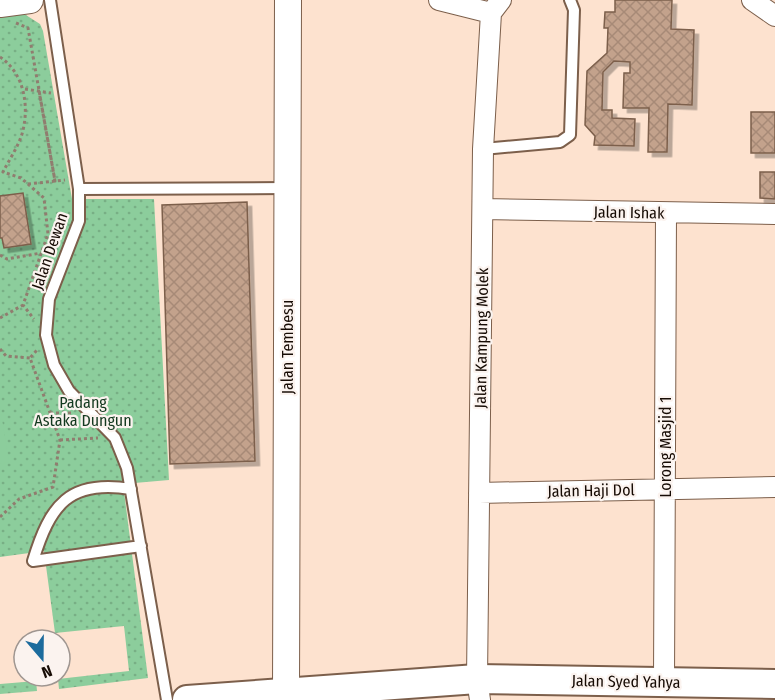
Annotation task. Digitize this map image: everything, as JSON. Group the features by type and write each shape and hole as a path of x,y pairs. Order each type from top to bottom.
{"main road":[{"name":"Jalan Syed Yahya","path":"187,700 664,682 775,684"}],"street":[{"name":"Jalan Tembesu","path":"288,0 288,188 298,695"},
{"path":"439,0 496,7"},
{"path":"752,0 775,16"},
{"name":"Jalan Kampung Molek","path":"478,690 483,149 496,7"},
{"name":"Jalan Ishak","path":"483,209 775,214"},
{"name":"Lorong Masjid 1","path":"664,682 666,213"},
{"name":"Jalan Haji Dol","path":"479,493 775,487"}],"lane":[{"name":"Jalan Dewan","path":"50,0 78,184 79,221 49,299 46,335 54,365 69,391 115,438 128,468 167,700"},
{"path":"483,149 560,142 570,135 574,10 570,0"},
{"path":"78,184 288,188"},
{"path":"131,489 92,486 71,496 55,510 41,535 33,561 141,546"}],"path":[{"path":"15,2 14,23 28,28 55,181"},
{"path":"0,57 11,64 24,89 22,133 1,173 21,178 44,198 48,234 23,305 0,318"},
{"path":"24,89 65,95"},
{"path":"39,92 55,181"},
{"path":"28,184 55,181 78,184"},
{"path":"0,255 7,259 41,253"},
{"path":"23,305 38,323"},
{"path":"30,358 40,345"},
{"path":"0,349 6,356 30,358"},
{"path":"0,517 19,499 53,487 60,440 30,358"},
{"path":"60,440 115,438"}],"green space":[{"name":"Padang Astaka Dungun","path":"18,10 40,24 43,31 72,199 154,199 169,480 123,484 148,678 72,687 72,677 129,671 124,626 72,631 72,628 54,628 44,551 0,557 0,13"},
{"path":"0,407 9,462 0,464"},
{"path":"12,683 12,688 37,688 37,691 0,694 0,684"}],"building":[{"path":"615,0 672,0 671,29 694,30 692,105 668,104 667,152 648,152 649,108 623,108 624,73 630,73 630,62 614,61 603,72 602,110 612,110 612,118 635,119 634,146 594,145 595,136 585,125 587,71 607,53 608,28 604,28 605,12 615,12"},
{"path":"751,112 775,112 775,153 751,153"},
{"path":"760,172 775,172 775,199 760,198"},
{"path":"23,193 31,244 4,248 2,238 0,238 0,196"},
{"path":"247,202 255,461 170,464 162,205"}]}
